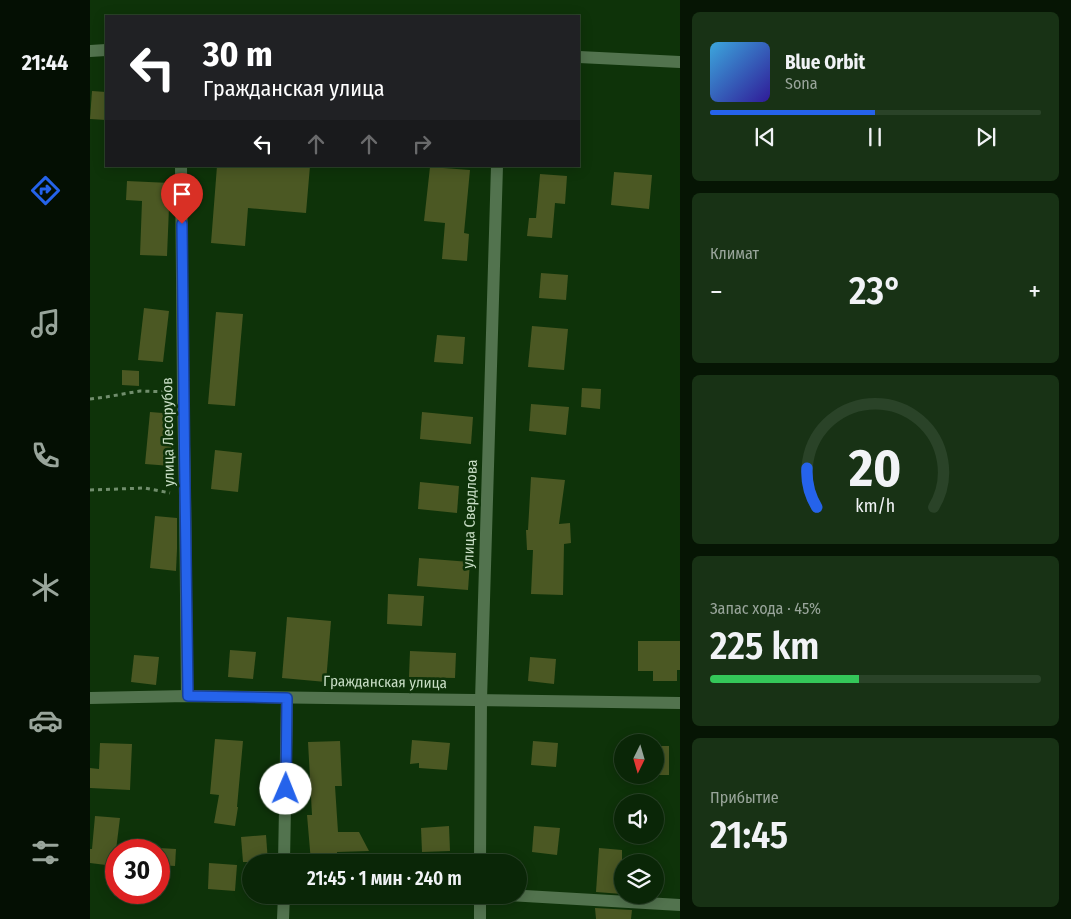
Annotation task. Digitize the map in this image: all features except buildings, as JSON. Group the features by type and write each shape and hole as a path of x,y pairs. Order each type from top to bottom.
{"street":[{"path":"90,50 105,50"},
{"path":"580,57 680,62"},
{"name":"улица Лесорубов","path":"181,167 188,696"},
{"name":"улица Свердлова","path":"480,854 481,700 497,167"},
{"name":"Гражданская улица","path":"90,698 188,696 680,703"},
{"path":"284,854 287,698"},
{"path":"527,896 680,905"},
{"path":"283,919 284,904"},
{"path":"480,904 480,919"}],"path":[{"path":"90,399 140,391 183,392"},
{"path":"90,490 145,488 185,496"}],"route":[{"path":"182,224 188,696 287,698 286,789"}]}
